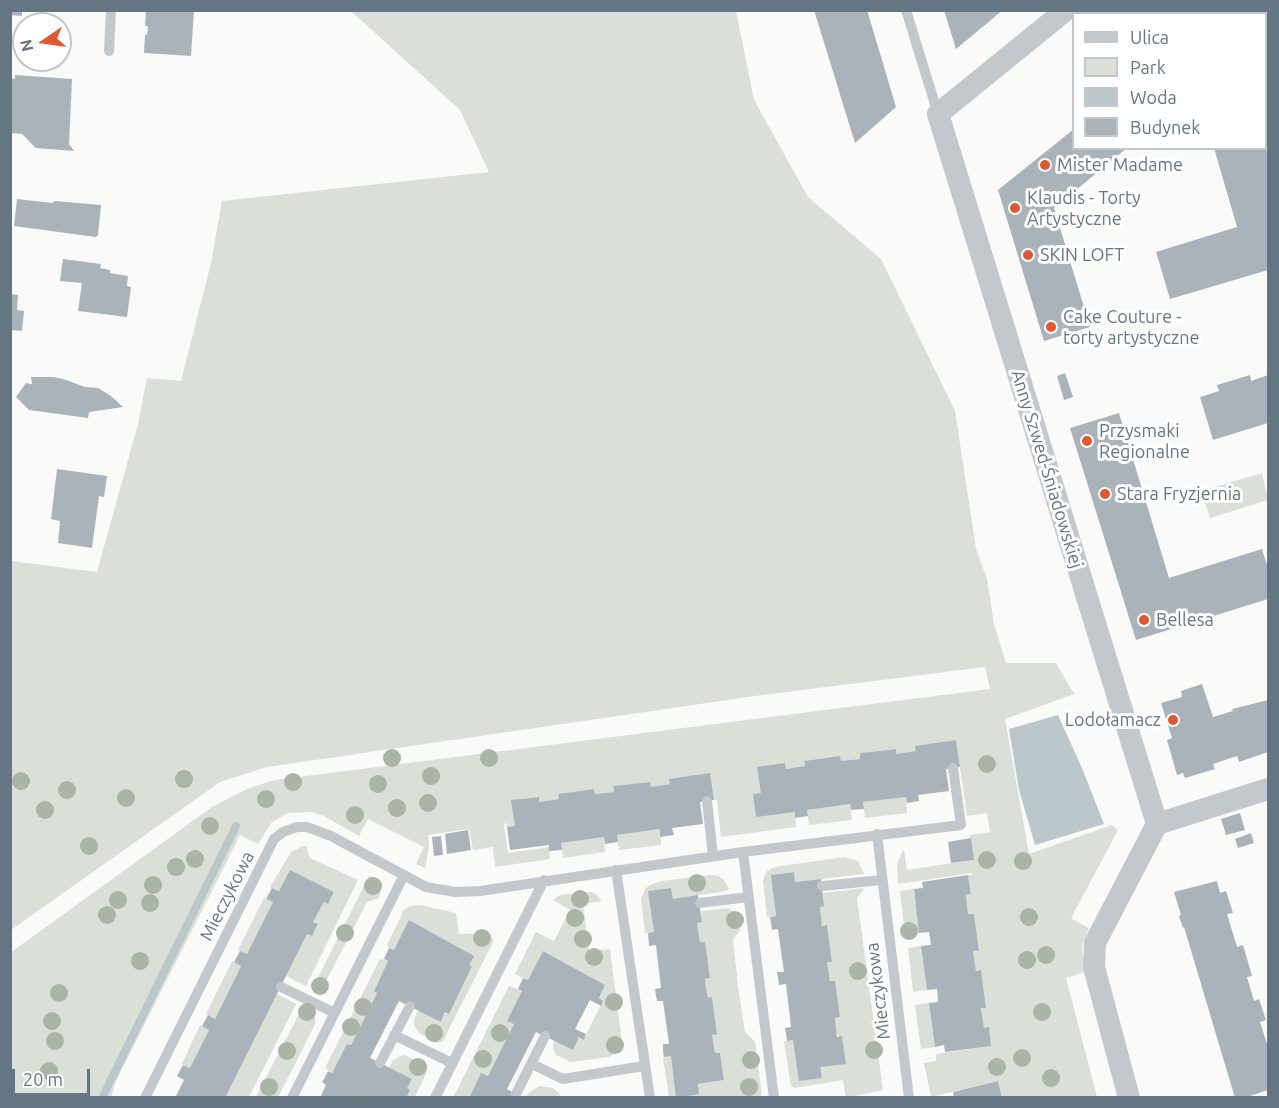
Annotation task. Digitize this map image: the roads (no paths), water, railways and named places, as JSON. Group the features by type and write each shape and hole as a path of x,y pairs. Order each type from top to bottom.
{"street":[{"path":"938,114 1066,10"},
{"name":"Anny Szwed-Śniadowskiej","path":"938,114 1156,824"},
{"path":"1129,1098 1094,967 1095,943 1156,824 1269,789"}],"lane":[{"path":"109,51 111,10"},
{"name":"Anny Szwed-Śniadowskiej","path":"906,10 938,114"},
{"name":"Mieczykowa","path":"145,1098 274,839 283,832 307,827 331,836 426,887 455,892 480,891 713,856 961,825 953,768"},
{"path":"707,801 713,856"},
{"name":"Mieczykowa","path":"877,834 909,1098"},
{"path":"743,852 774,1098"},
{"path":"616,870 650,1098"},
{"path":"292,1098 404,875"},
{"path":"435,1098 544,880"},
{"path":"822,886 882,880"},
{"path":"700,903 748,897"},
{"path":"280,987 334,1013"},
{"path":"380,1063 410,1006"},
{"path":"394,1035 452,1063"},
{"path":"516,1094 545,1036"},
{"path":"532,1064 563,1079 644,1066"}],"water":[{"path":"1058,715 1104,824 1035,845 1019,790 1009,729"}],"waterway":[{"path":"102,1098 236,826"}],"place":[{"name":"Mister Madame","path":"1045,165"},
{"name":"Klaudis - Torty Artystyczne","path":"1015,208"},
{"name":"SKIN LOFT","path":"1028,255"},
{"name":"Cake Couture - torty artystyczne","path":"1051,327"},
{"name":"Przysmaki Regionalne","path":"1087,441"},
{"name":"Stara Fryzjernia","path":"1105,494"},
{"name":"Bellesa","path":"1144,620"},
{"name":"Lodołamacz","path":"1173,720"}]}
